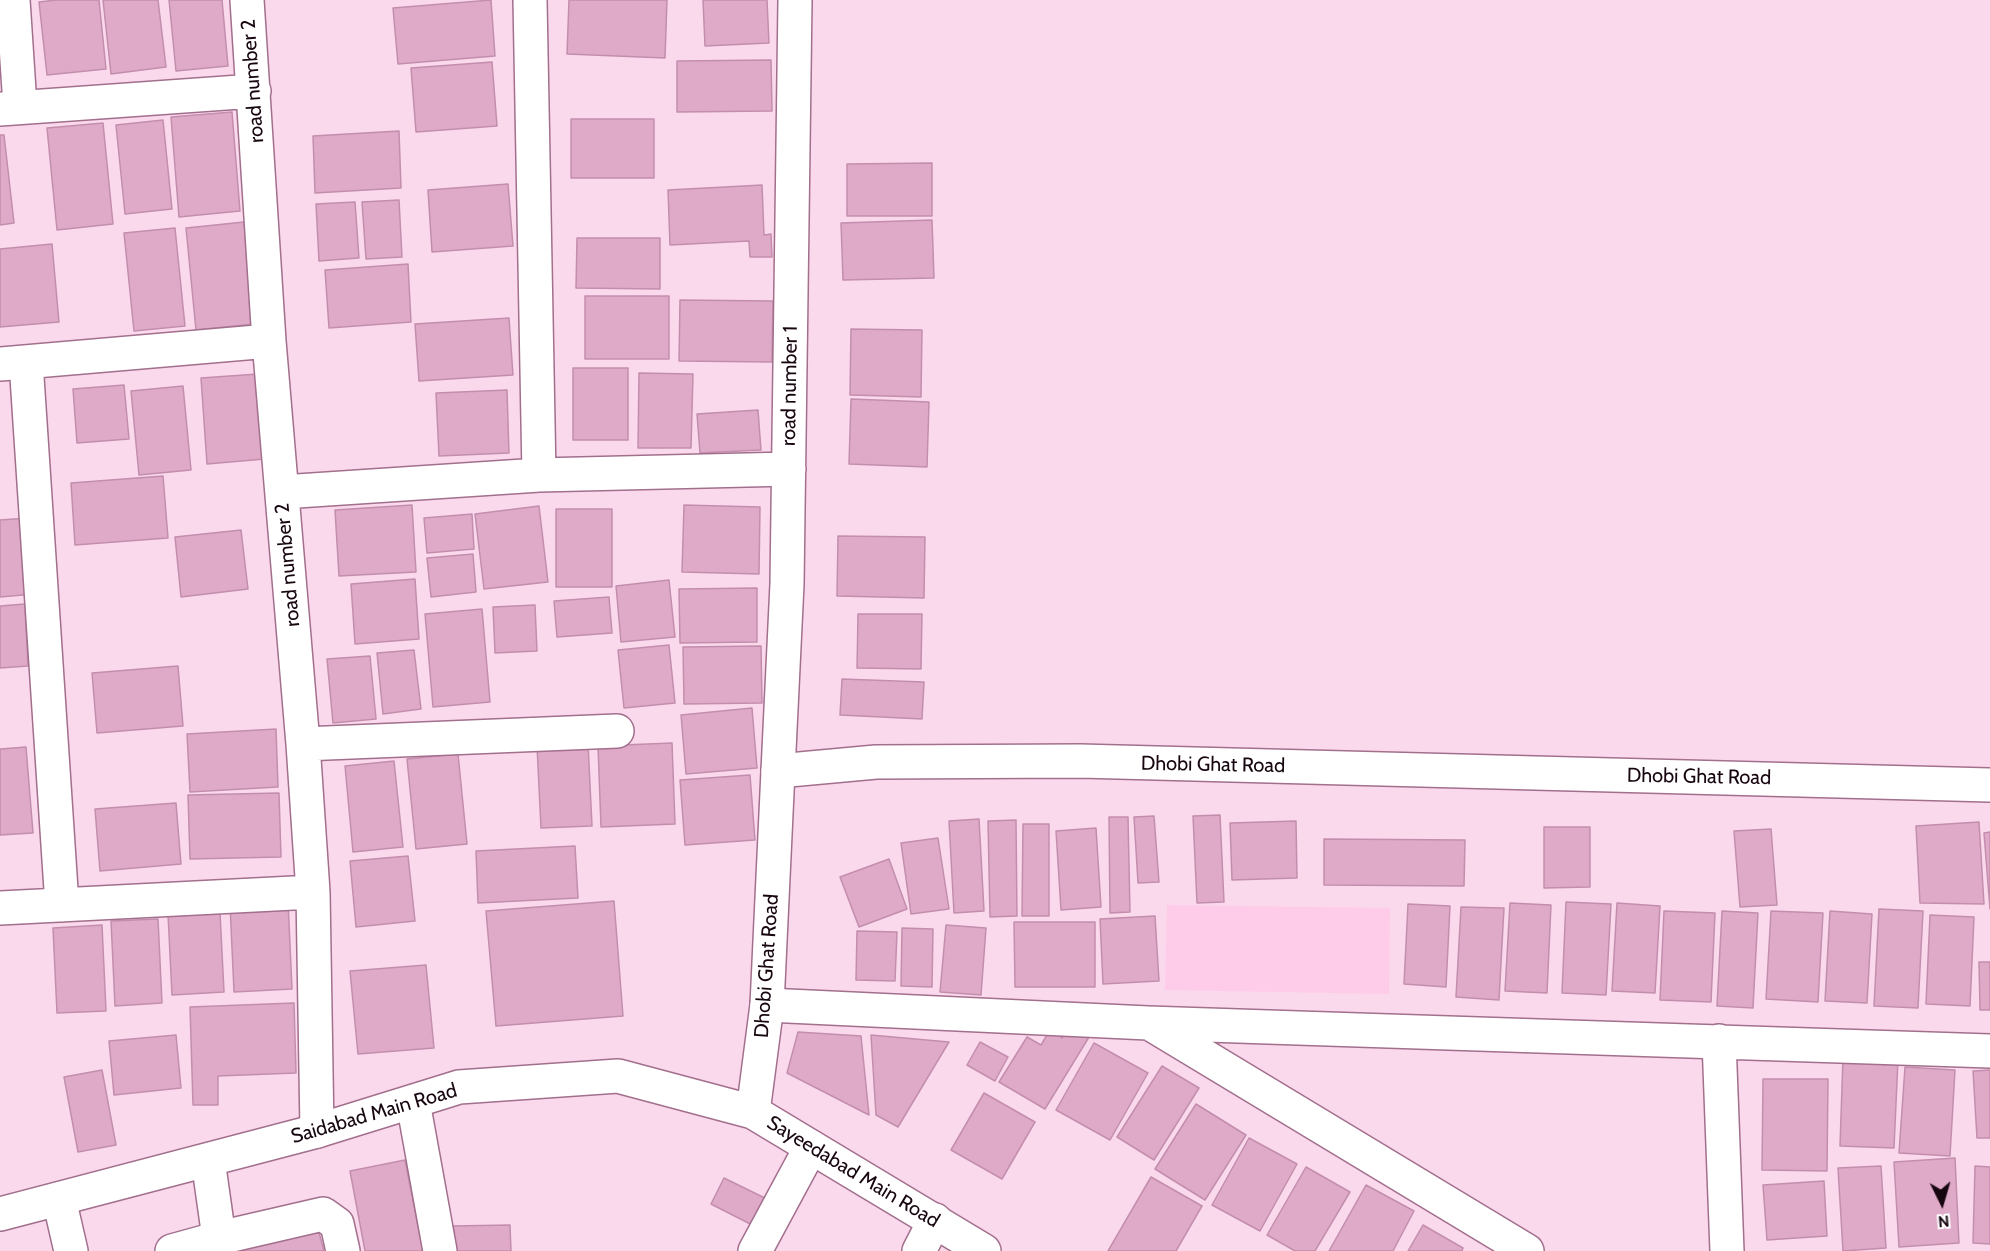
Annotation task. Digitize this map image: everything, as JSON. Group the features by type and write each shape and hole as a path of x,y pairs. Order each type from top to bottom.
{"street":[{"path":"13,0 10,107 254,91"},
{"name":"road number 2","path":"247,0 269,341 303,744 313,892 317,1131"},
{"path":"531,0 539,475"},
{"name":"road number 1","path":"778,771 787,584 795,0"},
{"path":"62,905 13,363 269,341"},
{"path":"282,492 539,475 789,470"},
{"path":"303,744 617,731"},
{"name":"Dhobi Ghat Road","path":"753,1112 767,1005 778,771 876,762 1080,761 1990,785"},
{"path":"0,908 313,892"},
{"path":"767,1005 1148,1023 1990,1051"},
{"path":"1148,1023 1527,1251"},
{"path":"1719,1041 1727,1251"},
{"name":"Saidabad Main Road","path":"0,1214 317,1131 459,1088 618,1076 753,1112"},
{"path":"413,1102 440,1251"},
{"name":"Sayeedabad Main Road","path":"753,1112 984,1251"},
{"path":"755,1251 811,1147"},
{"path":"208,1160 219,1238"},
{"path":"59,1199 71,1251"},
{"path":"172,1251 323,1214 336,1224 342,1251"},
{"path":"919,1251 935,1220"}],"shaded area":[{"path":"1167,905 1390,908 1389,994 1165,990"}],"building":[{"path":"99,0 106,69 47,75 39,2"},
{"path":"103,0 158,0 166,67 111,74"},
{"path":"169,0 222,0 228,66 176,71"},
{"path":"491,0 495,56 398,64 393,8"},
{"path":"569,0 667,0 665,58 567,54"},
{"path":"703,0 767,0 769,43 705,46"},
{"path":"771,60 772,111 677,112 677,61"},
{"path":"492,62 497,126 416,132 411,68"},
{"path":"232,112 240,211 179,217 171,117"},
{"path":"571,119 654,119 654,178 571,178"},
{"path":"163,120 172,209 125,214 116,125"},
{"path":"103,123 113,224 57,230 47,128"},
{"path":"399,131 401,188 315,193 313,136"},
{"path":"0,135 4,135 14,223 0,225"},
{"path":"932,163 932,216 847,216 847,164"},
{"path":"508,184 513,246 432,252 428,190"},
{"path":"762,185 764,235 771,234 772,257 750,257 749,241 670,245 668,190"},
{"path":"399,200 402,257 366,259 362,202"},
{"path":"355,202 359,258 319,261 316,204"},
{"path":"932,220 934,278 843,280 841,223"},
{"path":"244,222 254,324 196,330 186,228"},
{"path":"175,228 185,326 134,331 124,233"},
{"path":"577,238 660,238 660,289 576,288"},
{"path":"52,244 59,322 0,327 0,249"},
{"path":"408,264 411,322 329,328 325,270"},
{"path":"585,296 669,296 669,359 585,359"},
{"path":"680,300 773,301 772,362 679,361"},
{"path":"509,318 513,375 419,381 415,324"},
{"path":"851,329 922,330 921,397 850,395"},
{"path":"573,368 628,368 628,440 573,440"},
{"path":"639,373 693,374 691,448 638,448"},
{"path":"258,374 265,459 207,464 201,378"},
{"path":"124,385 129,439 77,443 73,389"},
{"path":"183,386 191,470 139,475 131,391"},
{"path":"507,390 509,453 439,456 436,393"},
{"path":"851,399 929,402 927,467 849,464"},
{"path":"758,410 761,450 700,453 697,414"},
{"path":"163,476 168,538 75,545 71,483"},
{"path":"412,505 416,572 339,576 335,510"},
{"path":"684,505 760,507 759,574 682,572"},
{"path":"539,506 548,582 484,589 475,514"},
{"path":"556,509 612,509 612,587 556,587"},
{"path":"472,514 474,549 427,553 424,518"},
{"path":"28,518 34,594 0,597 0,520"},
{"path":"241,530 248,589 181,597 175,537"},
{"path":"838,536 925,537 924,598 837,596"},
{"path":"473,554 476,592 431,597 427,558"},
{"path":"415,579 419,639 355,644 351,584"},
{"path":"669,580 675,637 621,642 616,586"},
{"path":"757,588 757,642 680,643 679,589"},
{"path":"609,597 612,633 557,637 554,601"},
{"path":"25,604 28,666 0,668 0,606"},
{"path":"535,605 537,651 495,653 493,607"},
{"path":"482,609 490,702 433,707 425,614"},
{"path":"858,614 922,614 921,669 857,668"},
{"path":"669,645 675,703 624,708 618,650"},
{"path":"761,646 762,703 684,704 683,647"},
{"path":"414,650 421,709 383,714 377,653"},
{"path":"370,656 376,719 333,723 327,659"},
{"path":"178,666 183,726 97,733 92,673"},
{"path":"842,679 924,682 922,719 840,715"},
{"path":"752,708 757,768 686,774 681,715"},
{"path":"276,729 278,787 190,792 187,734"},
{"path":"588,743 592,826 541,828 537,746"},
{"path":"672,743 675,824 601,827 598,746"},
{"path":"26,747 33,833 0,835 0,749"},
{"path":"458,754 467,844 416,849 407,759"},
{"path":"394,761 403,847 353,852 345,766"},
{"path":"750,775 755,840 685,845 680,780"},
{"path":"279,793 281,857 190,859 188,795"},
{"path":"176,803 181,864 100,871 95,809"},
{"path":"1220,815 1224,902 1197,903 1193,816"},
{"path":"1154,816 1159,882 1138,883 1134,817"},
{"path":"1109,817 1128,817 1130,912 1110,913"},
{"path":"979,819 984,911 954,913 949,821"},
{"path":"1016,820 1017,916 990,917 988,821"},
{"path":"1296,821 1297,878 1232,880 1230,823"},
{"path":"1979,822 1984,904 1920,903 1916,826"},
{"path":"1023,824 1049,824 1049,916 1022,916"},
{"path":"1544,827 1590,827 1590,887 1544,888"},
{"path":"1096,828 1101,907 1061,910 1056,831"},
{"path":"1771,829 1777,905 1740,907 1734,831"},
{"path":"1990,832 1990,909 1984,833"},
{"path":"938,838 949,909 911,914 901,843"},
{"path":"1324,839 1465,840 1464,886 1324,885"},
{"path":"575,846 578,898 478,903 476,851"},
{"path":"408,856 415,921 356,927 350,861"},
{"path":"889,859 907,909 859,927 840,877"},
{"path":"288,901 292,989 234,992 230,904"},
{"path":"614,901 623,1016 496,1026 486,911"},
{"path":"1566,902 1611,904 1606,995 1562,993"},
{"path":"1510,903 1551,905 1547,993 1505,991"},
{"path":"1617,903 1660,906 1655,993 1612,991"},
{"path":"1408,904 1450,906 1446,987 1404,984"},
{"path":"1461,907 1504,908 1499,1000 1456,997"},
{"path":"1879,909 1923,911 1918,1008 1874,1006"},
{"path":"1664,911 1715,913 1711,1002 1660,1000"},
{"path":"1722,911 1758,913 1753,1008 1717,1006"},
{"path":"1771,911 1823,913 1818,1002 1766,999"},
{"path":"1830,911 1872,914 1867,1003 1825,1001"},
{"path":"220,912 224,992 172,995 168,914"},
{"path":"1930,915 1974,917 1970,1006 1926,1004"},
{"path":"1155,916 1159,981 1103,984 1100,919"},
{"path":"158,919 162,1003 115,1006 111,921"},
{"path":"1014,922 1095,922 1095,987 1015,987"},
{"path":"102,925 106,1011 57,1013 53,928"},
{"path":"946,925 986,928 981,995 940,992"},
{"path":"902,928 933,929 932,987 901,986"},
{"path":"857,931 897,932 895,981 856,980"},
{"path":"1979,962 1990,962 1990,1010 1980,1010"},
{"path":"426,965 434,1048 358,1054 350,971"},
{"path":"294,1003 296,1073 218,1076 218,1105 193,1105 190,1007"},
{"path":"1070,1025 1089,1037 1045,1109 999,1082 1027,1037 1041,1045 1050,1030 1062,1038"},
{"path":"798,1032 861,1036 869,1115 787,1073"},
{"path":"176,1035 181,1088 114,1095 109,1041"},
{"path":"871,1035 949,1042 898,1127 876,1115"},
{"path":"980,1042 1008,1057 995,1081 967,1065"},
{"path":"1094,1043 1148,1073 1110,1140 1056,1110"},
{"path":"1843,1057 1898,1059 1894,1148 1840,1146"},
{"path":"1162,1066 1199,1088 1154,1160 1117,1137"},
{"path":"1905,1067 1955,1070 1950,1156 1899,1153"},
{"path":"102,1070 116,1145 78,1152 64,1077"},
{"path":"1990,1070 1990,1138 1977,1138 1973,1071"},
{"path":"1763,1079 1828,1079 1827,1171 1762,1170"},
{"path":"984,1093 1035,1122 1002,1179 951,1150"},
{"path":"1196,1104 1246,1135 1205,1200 1155,1169"},
{"path":"1249,1138 1297,1164 1260,1231 1212,1205"},
{"path":"1955,1158 1959,1243 1899,1247 1894,1162"},
{"path":"405,1160 423,1251 365,1251 350,1171"},
{"path":"1881,1166 1886,1248 1843,1251 1838,1168"},
{"path":"1975,1166 1990,1167 1990,1244 1973,1243"},
{"path":"1306,1167 1350,1192 1315,1251 1295,1251 1267,1235"},
{"path":"1151,1177 1202,1206 1176,1251 1108,1251"},
{"path":"724,1178 773,1202 760,1229 711,1204"},
{"path":"1824,1181 1827,1236 1767,1240 1763,1185"},
{"path":"1366,1185 1414,1211 1393,1251 1329,1251"},
{"path":"315,1218 324,1251 242,1251 240,1237"},
{"path":"510,1225 511,1251 450,1251 450,1226"},
{"path":"1423,1225 1463,1248 1462,1251 1408,1251"}]}
